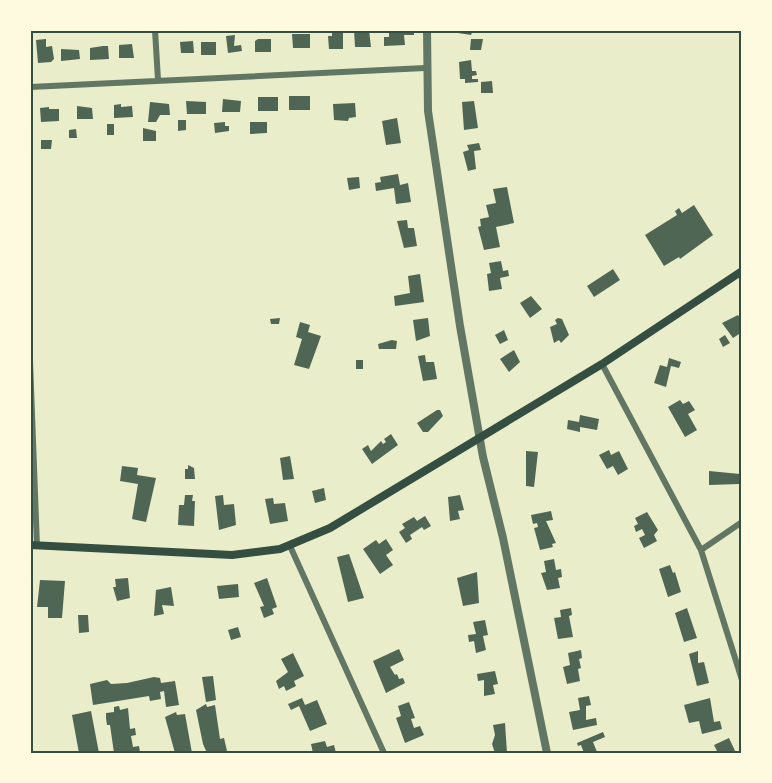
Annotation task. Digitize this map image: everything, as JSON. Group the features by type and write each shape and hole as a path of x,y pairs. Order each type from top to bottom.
{"main road":[{"path":"33,545 232,555 263,553 290,546 330,528 602,364 742,271"}],"street":[{"path":"155,30 158,80"},
{"path":"427,30 426,68 432,140 480,437 547,753"},
{"path":"30,87 426,68"},
{"path":"30,361 33,545"},
{"path":"602,364 702,550 742,680"},
{"path":"702,550 742,522"},
{"path":"290,546 384,753"}],"building":[{"path":"354,30 369,30 371,47 355,47"},
{"path":"389,30 414,30 414,35 404,35 405,45 384,46 384,37 389,37"},
{"path":"459,30 473,30 471,35 458,33"},
{"path":"332,31 343,31 343,49 329,49 328,36 332,36"},
{"path":"292,34 310,34 310,48 293,48"},
{"path":"235,35 234,46 241,45 242,51 228,53 226,36"},
{"path":"46,39 46,47 52,46 54,59 51,62 38,63 36,40"},
{"path":"271,39 271,52 255,52 255,41"},
{"path":"471,39 483,39 481,50 470,50"},
{"path":"193,41 194,53 181,53 180,42"},
{"path":"201,42 216,42 216,55 201,55"},
{"path":"132,44 134,58 119,58 119,45"},
{"path":"108,46 109,59 90,60 90,48"},
{"path":"61,49 79,50 80,59 61,61"},
{"path":"471,60 472,71 476,71 477,75 472,76 472,79 478,79 478,82 465,83 465,79 460,79 459,62"},
{"path":"492,81 493,93 481,93 481,82"},
{"path":"289,96 310,96 310,110 289,110"},
{"path":"258,97 278,97 278,111 258,111"},
{"path":"223,99 241,101 240,112 222,112"},
{"path":"186,101 206,102 206,114 187,114"},
{"path":"474,101 478,128 464,130 462,102"},
{"path":"150,102 169,104 170,115 160,115 156,122 148,122"},
{"path":"355,103 356,117 349,118 348,121 334,120 333,104"},
{"path":"121,104 121,107 132,106 133,117 114,118 114,105"},
{"path":"77,106 92,108 93,119 77,119"},
{"path":"49,107 49,109 59,109 59,121 41,122 40,108"},
{"path":"397,118 401,143 386,145 382,121"},
{"path":"178,120 186,120 186,130 178,131"},
{"path":"225,122 225,126 229,126 229,131 215,133 214,123"},
{"path":"250,122 267,122 267,133 250,134"},
{"path":"107,124 114,124 114,135 107,135"},
{"path":"143,128 156,131 156,141 143,141"},
{"path":"76,129 77,138 69,138 69,130"},
{"path":"41,140 52,140 51,149 41,149"},
{"path":"479,143 481,150 474,151 476,169 468,171 463,152 469,150 467,145"},
{"path":"398,174 400,185 408,183 411,202 396,204 394,188 376,191 375,183 381,182 380,177"},
{"path":"359,177 360,188 349,190 347,178"},
{"path":"507,187 514,223 496,227 500,247 484,250 478,227 481,226 480,219 489,217 486,205 496,203 493,189"},
{"path":"694,205 713,235 680,259 679,257 664,266 645,235 677,215 675,211 679,208 682,213"},
{"path":"407,220 408,228 414,228 417,246 404,248 397,221"},
{"path":"501,261 503,271 508,270 509,276 500,278 502,289 489,291 487,274 491,273 489,263"},
{"path":"613,269 620,280 594,297 587,286"},
{"path":"420,274 424,302 395,306 394,296 410,293 408,276"},
{"path":"531,296 542,309 530,318 520,303"},
{"path":"738,315 742,321 742,332 733,338 722,323"},
{"path":"280,318 279,324 271,324 270,319"},
{"path":"428,318 430,336 416,341 413,320"},
{"path":"562,319 569,335 561,343 559,340 554,343 550,327 557,324 555,320"},
{"path":"300,322 310,325 308,332 321,336 309,369 294,365 302,339 296,337"},
{"path":"504,330 508,340 500,344 495,335"},
{"path":"725,335 730,343 723,347 719,339"},
{"path":"397,341 396,349 379,349 378,344"},
{"path":"514,350 520,362 509,372 500,359"},
{"path":"425,355 426,362 434,362 437,379 423,381 418,356"},
{"path":"669,358 681,362 679,368 671,366 666,387 654,383 660,365 667,367"},
{"path":"356,360 363,360 363,369 356,369"},
{"path":"680,400 683,404 689,401 695,410 688,414 697,430 685,437 668,407"},
{"path":"440,410 443,416 428,432 423,432 417,423"},
{"path":"580,415 599,419 597,430 580,427 580,432 567,429 568,420 579,422"},
{"path":"391,434 398,445 372,464 362,449 368,445 371,451 381,441 383,444 386,442 384,439"},
{"path":"609,450 611,455 619,451 628,469 618,475 613,466 607,469 599,455"},
{"path":"526,451 538,452 534,487 526,486"},
{"path":"290,456 294,479 283,480 280,458"},
{"path":"188,465 194,468 195,479 185,479 185,469 188,469"},
{"path":"122,466 138,468 137,475 156,478 146,522 132,519 138,484 120,481"},
{"path":"709,471 740,474 739,484 709,485"},
{"path":"324,488 326,500 315,503 312,491"},
{"path":"185,495 193,495 192,501 195,501 194,526 178,525 179,505 184,505"},
{"path":"223,495 224,505 234,504 236,525 219,530 215,496"},
{"path":"460,495 464,510 458,511 460,519 450,521 448,497"},
{"path":"273,498 274,504 285,503 288,521 270,524 265,499"},
{"path":"551,511 553,520 546,521 556,543 552,544 553,547 540,550 534,528 538,527 537,523 533,524 531,515"},
{"path":"647,512 658,530 654,535 657,541 644,548 639,538 645,535 642,529 636,532 634,526 638,524 635,518"},
{"path":"425,516 431,526 424,530 422,527 410,535 412,539 406,543 399,532 405,528 402,524 414,517 417,521"},
{"path":"386,539 393,550 386,555 393,565 380,574 363,549 376,540 379,544"},
{"path":"349,554 364,598 348,602 337,557"},
{"path":"554,559 556,570 561,569 562,577 558,578 560,588 547,590 541,573 546,572 544,561"},
{"path":"670,565 673,573 675,572 681,592 668,597 659,569"},
{"path":"477,572 479,603 463,606 457,578"},
{"path":"128,578 130,598 117,601 113,587 116,587 115,579"},
{"path":"267,578 277,607 272,609 274,614 264,618 260,607 264,606 254,583"},
{"path":"40,580 65,581 62,618 48,618 48,607 37,607"},
{"path":"238,584 239,597 219,599 217,586"},
{"path":"171,587 174,606 162,605 164,614 154,616 156,590"},
{"path":"571,608 572,615 569,616 573,637 558,639 554,618 561,617 560,610"},
{"path":"687,608 697,638 684,642 675,613"},
{"path":"78,615 88,615 89,632 79,633"},
{"path":"485,620 488,635 483,636 486,650 476,653 474,641 469,642 468,635 476,634 473,622"},
{"path":"238,627 241,637 231,640 228,630"},
{"path":"399,649 404,660 390,667 399,679 403,678 405,683 386,693 373,661"},
{"path":"581,650 582,658 579,659 581,668 578,669 580,681 567,684 563,667 570,665 568,653"},
{"path":"698,651 698,663 704,662 709,683 697,686 689,654"},
{"path":"293,653 304,676 294,681 296,686 286,691 284,686 279,689 276,681 288,672 281,659"},
{"path":"495,671 498,684 493,685 495,694 484,696 484,680 478,681 477,674"},
{"path":"213,676 216,700 206,702 202,677"},
{"path":"154,677 160,678 161,683 175,681 179,705 166,707 164,691 160,692 161,699 150,701 149,696 93,705 90,684 107,680 111,684 127,683"},
{"path":"589,696 591,705 586,706 586,720 596,718 597,725 573,730 569,712 580,710 578,698"},
{"path":"302,698 305,705 317,700 327,724 310,731 299,706 291,710 288,704"},
{"path":"710,698 714,722 720,721 722,729 702,734 699,721 689,723 684,705"},
{"path":"409,702 415,718 411,719 414,728 420,726 424,735 405,743 396,718 401,716 398,706"},
{"path":"206,704 207,707 215,705 220,739 224,738 227,751 207,753 196,710"},
{"path":"119,706 120,710 128,708 130,729 135,728 136,735 131,736 133,747 139,746 140,752 114,753 106,713 114,712 114,707"},
{"path":"91,711 99,753 79,753 72,715"},
{"path":"176,712 177,715 185,714 192,753 175,753 165,717"},
{"path":"505,723 507,753 495,753 492,744 495,735 493,725"},
{"path":"603,732 605,737 593,742 597,752 584,753 581,745 578,746 577,743"},
{"path":"729,738 736,753 718,753 714,745"},
{"path":"325,741 327,747 334,745 336,753 313,753 311,744"}]}
